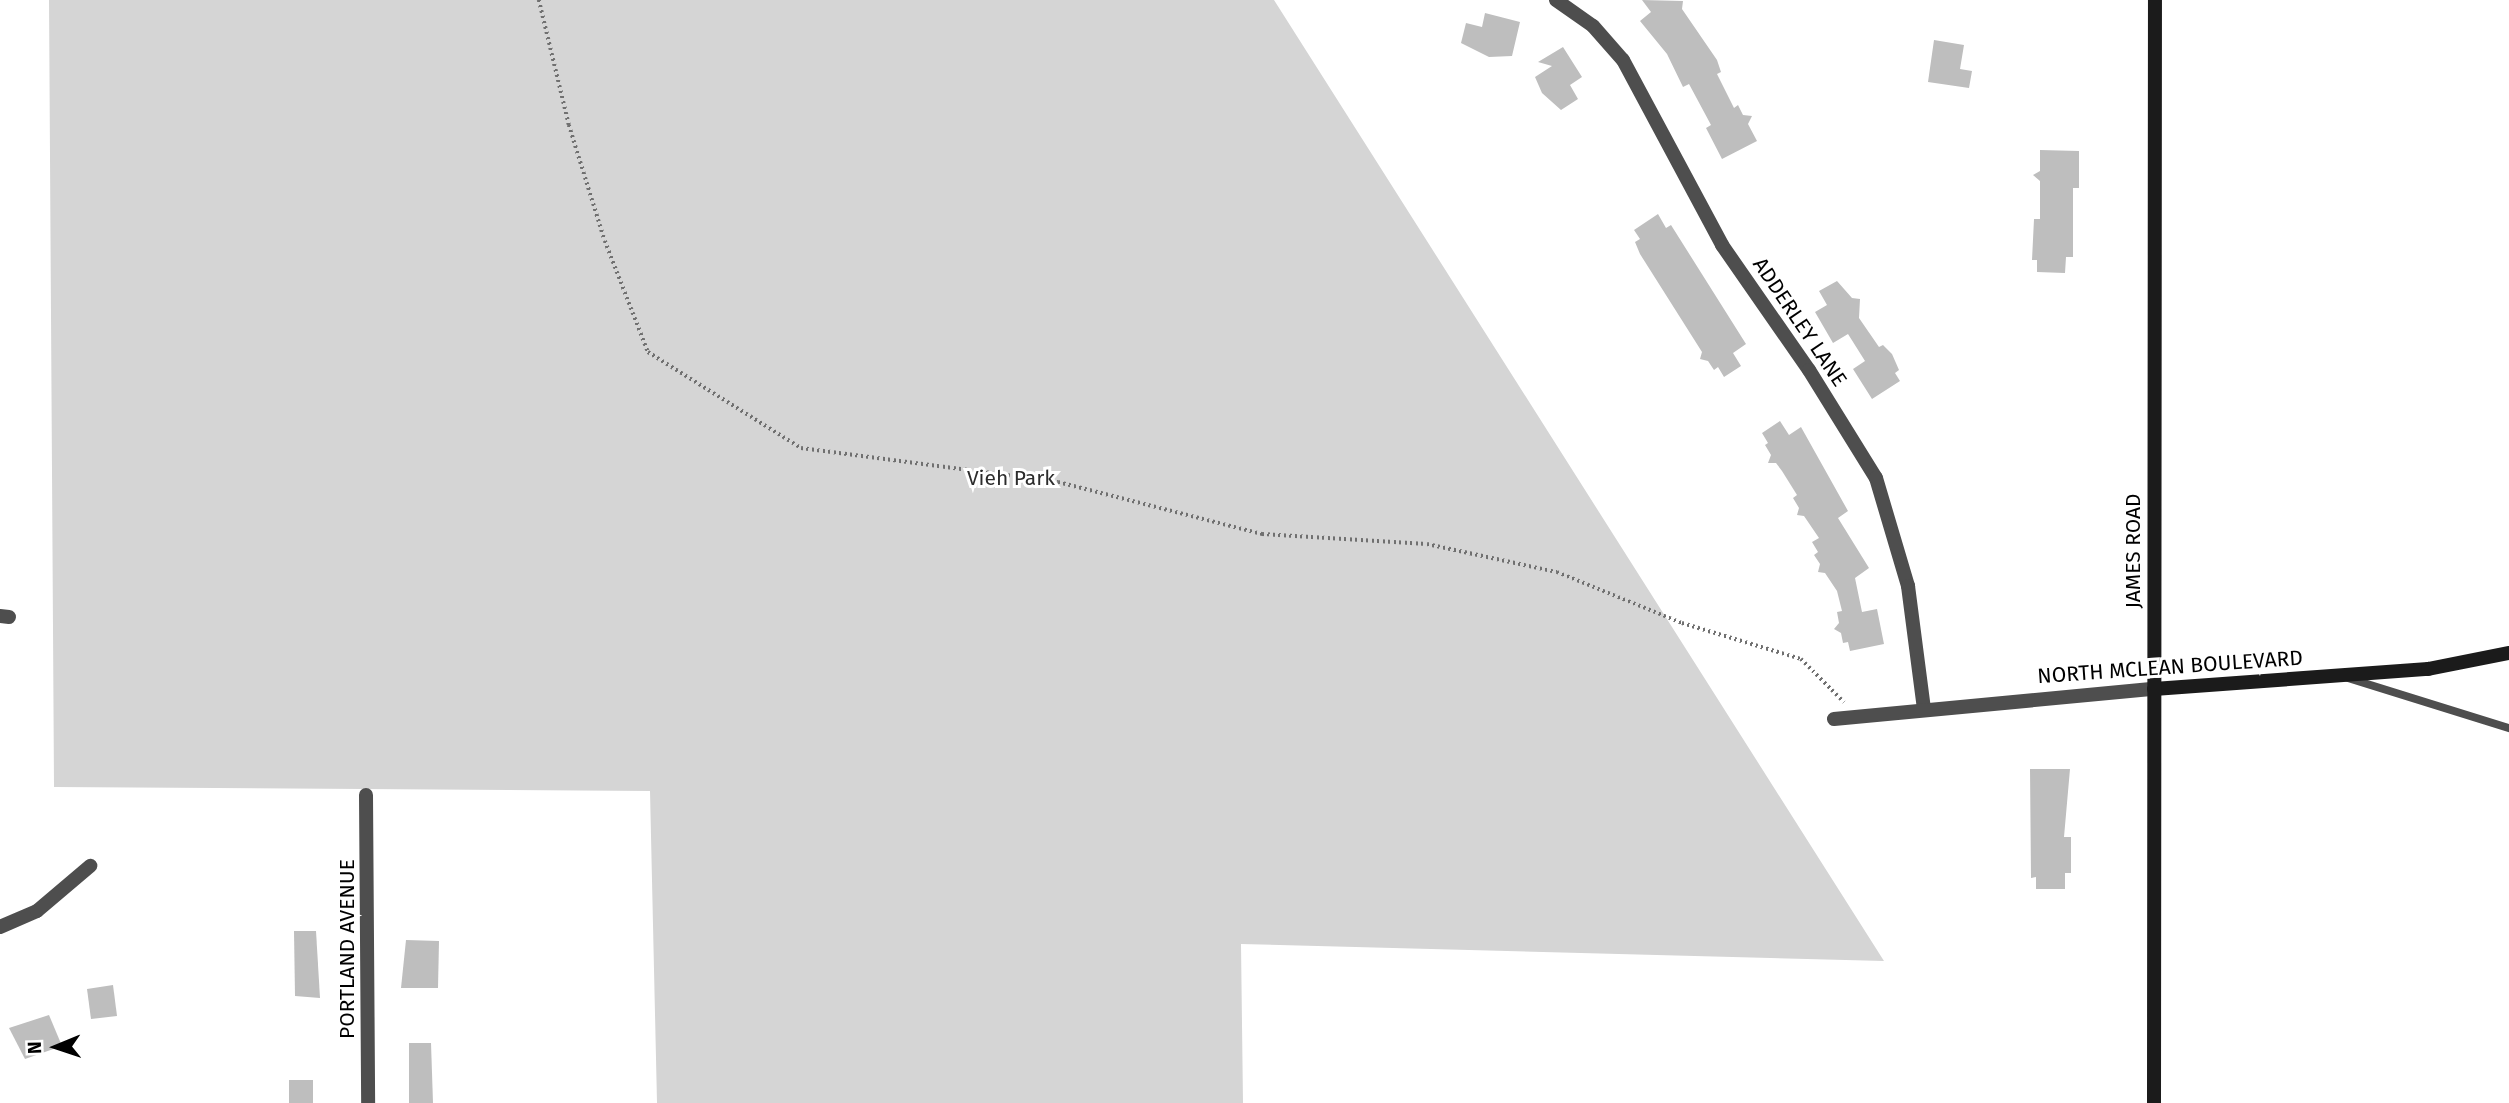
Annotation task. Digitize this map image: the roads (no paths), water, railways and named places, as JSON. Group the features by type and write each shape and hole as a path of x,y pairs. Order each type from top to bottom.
{"main road":[{"name":"JAMES ROAD","path":"2154,1103 2155,0"},
{"name":"NORTH MCLEAN BOULEVARD","path":"2154,689 2428,669 2509,653"}],"street":[{"name":"ADDERLEY LANE","path":"1556,0 1593,26 1623,60 1722,245 1809,370 1876,478 1908,586 1924,709"},
{"name":"NORTH MCLEAN BOULEVARD","path":"1834,719 2154,689"},
{"name":"PORTLAND AVENUE","path":"366,795 368,1103"},
{"path":"0,927 37,911 90,866"}],"lane":[{"path":"2340,676 2509,728"}],"park label":[{"name":"Vieh Park","path":"1011,478"}]}
